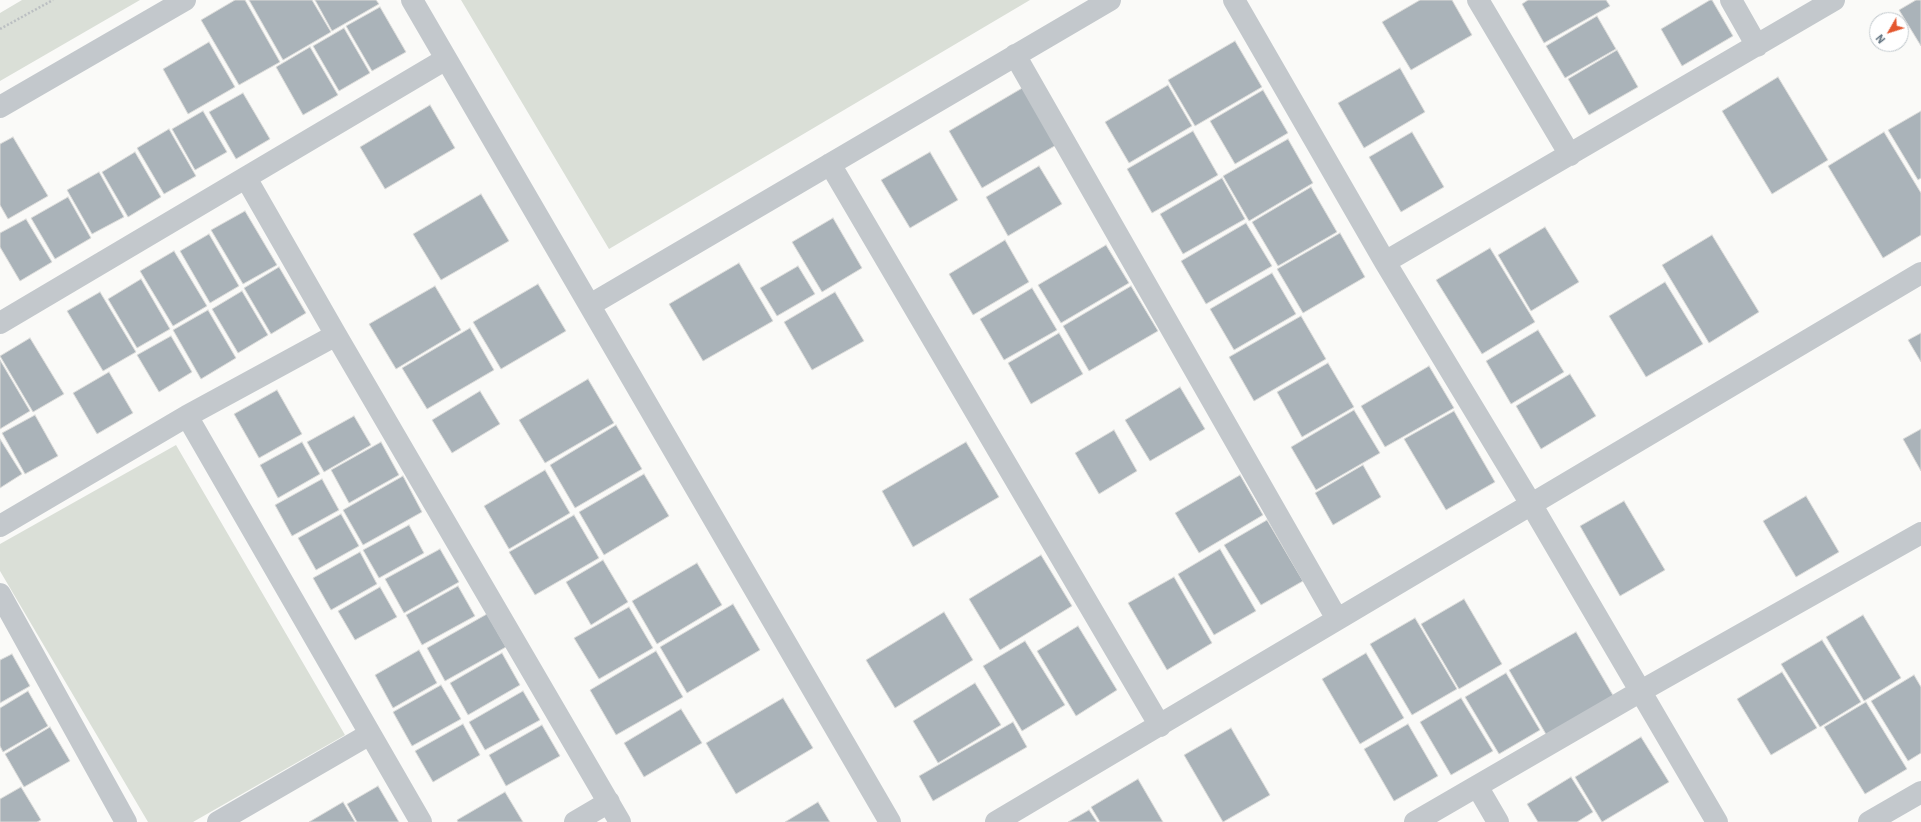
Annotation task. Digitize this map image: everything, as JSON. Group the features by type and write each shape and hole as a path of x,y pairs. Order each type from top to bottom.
{"street":[{"path":"0,107 185,0"},
{"path":"412,0 890,822"},
{"path":"590,305 1110,0"},
{"path":"1234,0 1385,262 1531,504 1717,822"},
{"path":"1478,0 1570,155"},
{"path":"1731,0 1757,46"},
{"path":"1385,262 1834,0"},
{"path":"1015,55 1337,619"},
{"path":"0,323 446,59"},
{"path":"830,164 1160,726"},
{"path":"246,178 620,822"},
{"path":"996,822 1921,273"},
{"path":"0,526 187,416 336,335"},
{"path":"187,416 421,822"},
{"path":"1415,822 1641,691 1921,533"},
{"path":"0,594 126,822"},
{"path":"218,822 370,734"},
{"path":"1477,786 1498,822"},
{"path":"1869,822 1921,792"},
{"path":"575,822 609,802"}],"path":[{"path":"0,29 53,0"}],"shaded area":[{"path":"22,0 140,0 0,81 0,13"},
{"path":"461,0 1030,0 609,249"},
{"path":"176,445 345,735 193,822 148,822 0,571 0,544"}],"building":[{"path":"235,0 245,0 280,62 239,85 201,20"},
{"path":"249,0 312,0 331,32 283,60"},
{"path":"315,0 376,0 379,4 332,31"},
{"path":"1420,0 1452,0 1472,35 1411,70 1382,22"},
{"path":"1528,0 1606,0 1610,6 1544,43 1522,4"},
{"path":"1712,0 1733,36 1682,66 1661,29"},
{"path":"1916,0 1921,0 1921,46 1909,26 1909,12 1900,12 1899,10"},
{"path":"380,7 406,52 372,71 346,26"},
{"path":"1597,16 1616,49 1565,78 1546,46"},
{"path":"344,28 370,73 339,91 313,46"},
{"path":"1235,41 1262,87 1195,126 1168,80"},
{"path":"209,42 235,87 188,114 163,69"},
{"path":"310,47 338,95 303,115 276,67"},
{"path":"1617,50 1638,87 1589,115 1568,79"},
{"path":"1400,68 1425,112 1364,148 1338,103"},
{"path":"1778,77 1828,160 1772,194 1722,111"},
{"path":"1168,85 1192,126 1129,163 1105,122"},
{"path":"1024,87 1058,144 982,188 949,131"},
{"path":"1263,90 1288,133 1235,164 1210,121"},
{"path":"243,93 270,139 236,159 209,112"},
{"path":"430,105 455,148 385,189 360,147"},
{"path":"203,111 227,152 195,170 172,129"},
{"path":"1921,111 1921,178 1918,180 1888,130"},
{"path":"169,129 196,176 164,194 137,148"},
{"path":"1193,131 1218,175 1152,213 1127,169"},
{"path":"1412,132 1444,187 1401,212 1369,157"},
{"path":"1884,132 1921,193 1921,235 1883,258 1828,166"},
{"path":"13,137 48,196 8,219 0,205 0,144"},
{"path":"1288,139 1313,183 1249,221 1223,176"},
{"path":"135,152 161,197 128,217 102,172"},
{"path":"930,152 958,200 910,228 881,180"},
{"path":"1039,166 1062,204 1008,236 986,197"},
{"path":"99,172 124,217 92,234 67,190"},
{"path":"1222,178 1245,219 1183,254 1160,214"},
{"path":"1311,187 1337,232 1278,266 1252,222"},
{"path":"481,194 509,241 441,280 413,234"},
{"path":"68,197 91,238 55,259 31,218"},
{"path":"245,211 277,265 243,284 211,230"},
{"path":"833,218 862,268 822,292 792,242"},
{"path":"26,219 52,262 20,281 0,247 0,233"},
{"path":"1246,223 1272,266 1206,304 1181,261"},
{"path":"1545,227 1579,282 1531,311 1498,255"},
{"path":"1340,233 1365,277 1303,313 1277,269"},
{"path":"209,234 239,286 210,303 180,251"},
{"path":"1712,235 1759,312 1709,343 1662,265"},
{"path":"1005,240 1029,282 973,315 949,274"},
{"path":"1106,245 1129,283 1061,323 1038,285"},
{"path":"1490,248 1535,322 1482,354 1436,280"},
{"path":"174,251 207,306 173,326 140,271"},
{"path":"739,263 773,321 703,361 669,304"},
{"path":"798,266 815,294 777,316 760,288"},
{"path":"279,267 306,313 271,334 244,288"},
{"path":"1272,273 1296,314 1234,350 1210,309"},
{"path":"141,279 170,329 137,348 108,299"},
{"path":"1665,282 1703,344 1646,377 1609,316"},
{"path":"538,284 566,331 501,369 473,322"},
{"path":"435,286 461,330 396,369 369,324"},
{"path":"1131,286 1158,331 1089,371 1063,326"},
{"path":"1032,288 1057,330 1004,360 980,319"},
{"path":"242,291 268,335 238,353 212,309"},
{"path":"100,292 136,352 103,371 67,311"},
{"path":"835,292 864,341 812,370 784,322"},
{"path":"208,310 236,358 201,379 173,330"},
{"path":"1301,316 1326,359 1254,401 1229,357"},
{"path":"470,328 494,370 427,409 402,368"},
{"path":"1538,330 1564,372 1511,404 1486,361"},
{"path":"1059,333 1083,374 1031,404 1008,363"},
{"path":"1921,333 1921,362 1908,340"},
{"path":"171,336 192,372 159,392 137,355"},
{"path":"30,338 64,394 33,412 0,356"},
{"path":"0,360 30,411 0,429"},
{"path":"1328,363 1354,407 1302,437 1277,392"},
{"path":"1429,366 1454,408 1385,447 1361,406"},
{"path":"109,372 133,413 97,434 73,393"},
{"path":"1570,374 1596,416 1541,449 1516,406"},
{"path":"588,379 614,423 545,463 519,420"},
{"path":"1180,387 1205,429 1150,461 1125,420"},
{"path":"277,390 302,434 259,458 234,414"},
{"path":"480,391 500,424 452,453 432,420"},
{"path":"1354,410 1380,453 1316,490 1291,447"},
{"path":"1454,411 1495,482 1446,510 1404,439"},
{"path":"35,415 58,456 25,474 2,433"},
{"path":"354,416 371,445 324,472 307,442"},
{"path":"616,425 642,469 575,508 550,465"},
{"path":"1921,429 1921,471 1903,439"},
{"path":"1114,430 1137,471 1099,494 1075,453"},
{"path":"0,439 22,474 0,488"},
{"path":"302,442 320,474 278,498 260,465"},
{"path":"381,442 399,475 349,503 331,470"},
{"path":"966,442 999,497 913,547 882,491"},
{"path":"1363,465 1381,497 1333,525 1315,493"},
{"path":"545,470 570,513 509,549 484,506"},
{"path":"644,474 669,516 604,555 579,512"},
{"path":"1240,475 1263,515 1199,553 1175,513"},
{"path":"403,476 422,512 363,545 343,510"},
{"path":"322,479 339,510 292,536 275,505"},
{"path":"1806,496 1839,552 1796,577 1763,521"},
{"path":"1624,501 1665,570 1620,596 1580,526"},
{"path":"341,514 359,546 316,570 298,538"},
{"path":"574,515 599,558 535,595 509,552"},
{"path":"1267,520 1303,581 1261,605 1224,545"},
{"path":"409,525 424,553 379,578 363,550"},
{"path":"440,549 459,582 404,613 385,579"},
{"path":"1220,549 1256,611 1214,635 1178,574"},
{"path":"360,552 377,584 331,610 313,578"},
{"path":"1041,555 1072,606 1000,650 969,599"},
{"path":"603,560 628,602 591,625 566,582"},
{"path":"697,563 722,605 657,644 632,601"},
{"path":"1174,577 1212,643 1167,670 1128,603"},
{"path":"458,586 475,616 422,645 406,615"},
{"path":"380,587 397,617 355,640 338,611"},
{"path":"1464,599 1502,664 1459,689 1421,624"},
{"path":"733,604 760,650 687,693 660,647"},
{"path":"629,607 653,648 599,679 574,638"},
{"path":"944,612 973,660 895,708 866,660"},
{"path":"487,614 506,647 445,681 427,648"},
{"path":"1863,615 1901,678 1864,701 1826,637"},
{"path":"1415,618 1457,689 1412,715 1370,644"},
{"path":"1078,626 1117,690 1076,716 1037,651"},
{"path":"1576,632 1614,697 1547,736 1509,670"},
{"path":"1822,640 1861,702 1820,727 1781,664"},
{"path":"1025,641 1065,705 1022,731 983,666"},
{"path":"419,650 437,683 393,708 375,675"},
{"path":"656,651 683,697 616,735 590,690"},
{"path":"502,653 520,685 468,715 450,683"},
{"path":"1366,653 1404,718 1360,744 1322,679"},
{"path":"12,654 30,686 0,703 0,660"},
{"path":"1782,672 1817,728 1771,755 1737,699"},
{"path":"1506,673 1540,730 1499,754 1465,697"},
{"path":"1914,675 1921,687 1921,753 1908,761 1871,701"},
{"path":"975,683 1001,725 938,763 913,721"},
{"path":"441,685 461,719 412,746 393,712"},
{"path":"28,691 48,726 3,752 0,746 0,708"},
{"path":"523,691 540,720 485,750 469,722"},
{"path":"783,698 813,748 736,794 706,743"},
{"path":"1461,698 1493,751 1451,775 1420,722"},
{"path":"1866,702 1907,769 1865,794 1824,727"},
{"path":"681,709 702,743 644,777 624,743"},
{"path":"1013,722 1027,747 933,801 919,776"},
{"path":"463,724 480,755 433,782 415,751"},
{"path":"1408,724 1438,776 1394,801 1364,749"},
{"path":"542,725 560,756 506,786 489,755"},
{"path":"50,727 70,761 24,787 5,754"},
{"path":"1231,728 1270,795 1223,822 1184,755"},
{"path":"1641,737 1669,782 1602,822 1575,777"},
{"path":"1571,777 1593,812 1577,822 1538,822 1527,804"},
{"path":"1138,779 1163,822 1100,822 1091,807"},
{"path":"378,786 399,822 357,822 347,804"},
{"path":"21,787 41,820 37,822 0,822 0,799"},
{"path":"505,792 523,822 458,822 457,820"},
{"path":"343,802 355,822 309,822"},
{"path":"818,802 830,822 785,822"},
{"path":"1089,810 1097,822 1068,822"}]}
